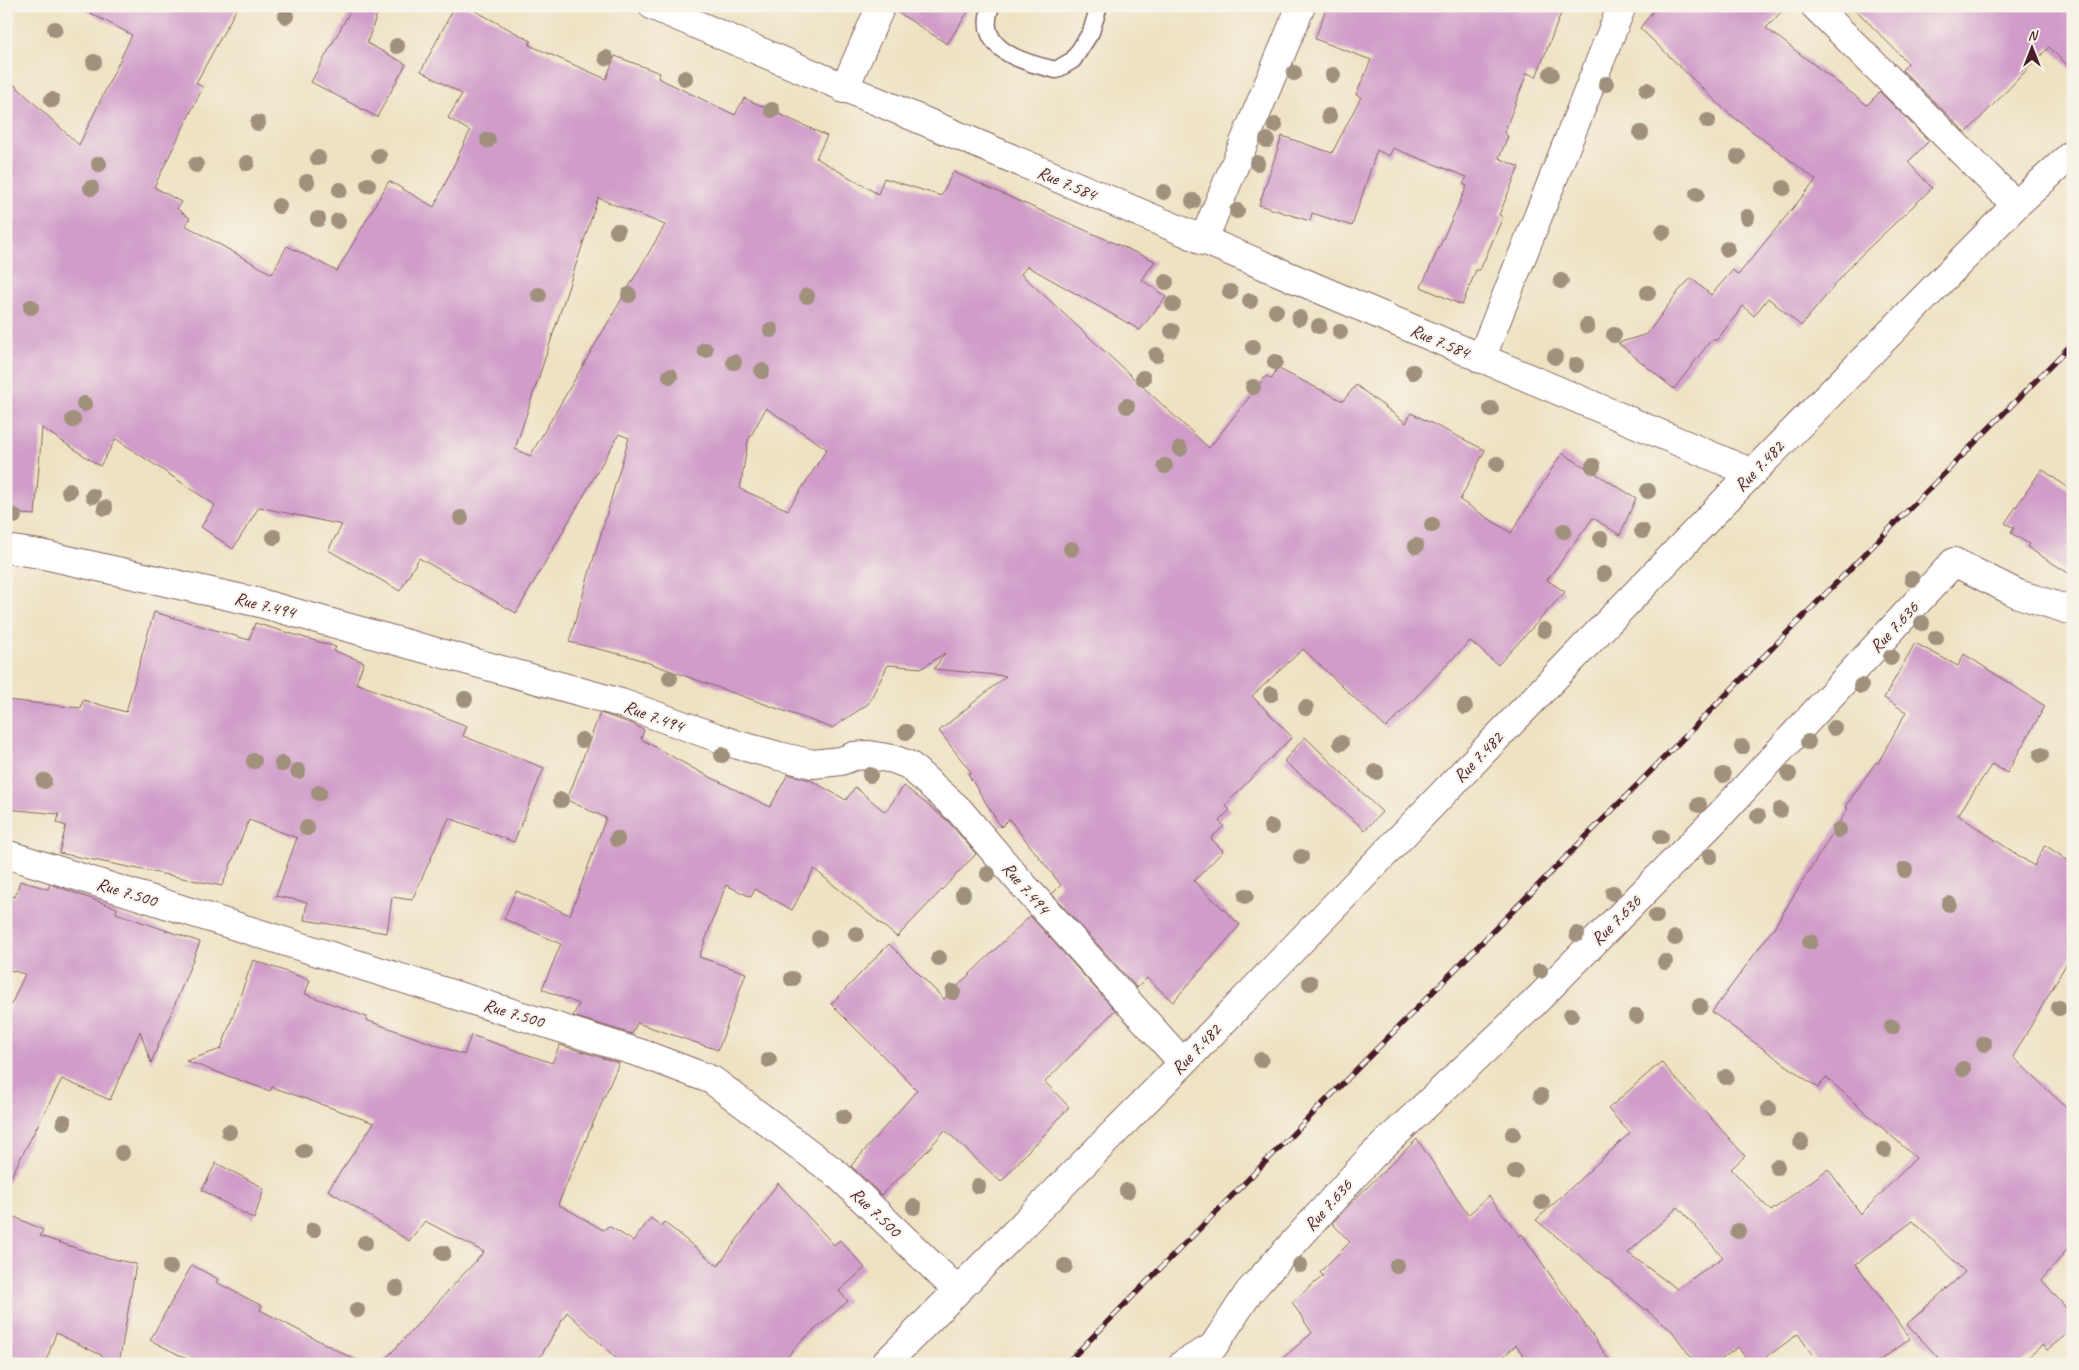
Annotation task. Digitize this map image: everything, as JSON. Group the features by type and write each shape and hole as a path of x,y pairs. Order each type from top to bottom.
{"street":[{"name":"Rue 7.584","path":"652,6 1752,473"},
{"path":"844,89 881,6"},
{"path":"1203,241 1301,6"},
{"name":"Rue 7.584","path":"1481,358 1622,6"},
{"path":"1815,6 2016,206"},
{"name":"Rue 7.482","path":"885,1364 1183,1063 1752,473 2016,206 2073,154"},
{"name":"Rue 7.494","path":"6,549 40,554 256,602 621,703 738,746 779,756 813,764 869,755 893,759 909,765 959,810 1016,878 1183,1063"},
{"name":"Rue 7.636","path":"1183,1364 1213,1346 1249,1292 1372,1156 1533,1004 1721,814 1954,562 2018,594 2073,611"},
{"name":"Rue 7.500","path":"6,854 646,1055 712,1080 838,1175 957,1290"}],"lane":[{"path":"991,6 988,14 990,35 1003,52 1024,62 1056,70 1073,60 1090,32 1099,6"}],"building":[{"path":"77,6 238,6 196,83 203,87 154,187 181,202 177,209 190,218 185,225 272,274 287,246 337,271 389,181 434,207 470,131 448,118 462,94 421,71 455,6 466,6 531,41 529,45 606,79 615,56 660,73 658,78 735,115 744,98 827,136 816,158 878,194 884,178 941,196 953,172 1155,261 1142,280 1166,297 1140,330 1027,266 1021,274 1209,448 1266,376 1272,379 1277,368 1343,401 1356,385 1406,423 1411,413 1485,450 1460,500 1511,533 1562,453 1636,498 1620,535 1593,518 1547,580 1565,592 1498,665 1470,641 1386,728 1303,649 1252,696 1292,737 1225,805 1230,810 1219,821 1224,826 1211,838 1223,851 1194,881 1240,925 1173,1002 1147,978 1137,988 1052,894 1061,885 1009,819 1001,827 968,774 971,772 939,731 1006,676 934,669 945,653 922,668 888,665 868,704 832,728 632,657 569,642 629,438 619,434 516,613 419,558 400,591 328,550 342,525 259,507 233,549 201,527 215,505 116,439 100,466 42,428 35,515 6,513 6,77 79,145 132,35","holes":["598,198 665,225 530,456 515,449","766,408 827,449 788,510 740,489 748,441"]},
{"path":"353,6 380,6 367,43 406,64 377,117 311,82"},
{"path":"896,6 972,6 947,44 896,11"},
{"path":"1327,6 1564,6 1536,77 1527,73 1504,133 1508,136 1499,158 1519,167 1499,215 1503,217 1480,270 1476,270 1462,305 1421,287 1467,186 1463,184 1467,177 1393,148 1389,156 1377,150 1352,226 1312,213 1310,221 1259,205 1282,136 1332,153 1361,97 1356,95 1371,60 1315,39"},
{"path":"1657,6 1787,6 1766,28 1867,105 1880,92 1929,141 1908,162 1932,188 1854,262 1801,326 1768,298 1754,316 1743,306 1717,340 1711,340 1674,389 1618,343 1647,334 1678,292 1691,278 1711,295 1733,270 1738,275 1816,180 1727,112 1640,28"},
{"path":"1852,6 2073,6 2073,71 2049,47 1966,133 1902,70 1908,63"},
{"path":"2042,469 2073,492 2073,576 2027,547 2029,544 2011,533 2014,528 2005,523"},
{"path":"154,612 249,640 255,623 336,647 334,651 364,662 356,683 467,726 463,736 544,768 514,842 449,818 412,900 392,897 387,933 304,920 307,902 276,896 297,838 249,820 222,886 59,853 66,826 57,823 59,814 6,809 6,700 81,708 83,700 126,712"},
{"path":"1915,643 1958,666 1964,654 2045,706 2007,773 1992,764 1958,815 2034,866 2045,845 2073,864 2073,952 2013,1057 2073,1114 2073,1242 2042,1280 2073,1316 2073,1329 2047,1350 2042,1345 2021,1364 1944,1364 1907,1324 1965,1272 1913,1221 1856,1264 1910,1339 1875,1364 1819,1364 1798,1334 1757,1364 1750,1364 1738,1347 1715,1364 1696,1364 1672,1331 1536,1220 1630,1133 1608,1109 1661,1062 1745,1156 1731,1169 1771,1211 1828,1169 1861,1214 1916,1158 1826,1077 1818,1088 1712,1012 1773,929 1848,808 1845,807 1876,762 1878,763 1906,712 1884,698","holes":["1678,1207 1723,1257 1677,1289 1628,1253"]},
{"path":"600,713 633,724 644,730 641,739 696,770 770,807 788,774 810,780 846,800 855,787 885,812 904,786 948,821 976,854 897,937 814,869 792,910 755,889 751,897 726,885 699,957 746,973 718,1050 637,1023 632,1034 573,1016 579,1004 542,989 561,944 504,919 516,891 570,915 606,818 567,800"},
{"path":"1305,737 1382,812 1365,830 1284,761"},
{"path":"20,881 48,889 50,884 117,908 116,913 200,942 151,1063 140,1031 110,1100 62,1079 6,1186 6,1016 25,974 6,969 6,894 15,897"},
{"path":"1030,916 1115,1010 1045,1082 1069,1107 1001,1182 945,1130 926,1152 881,1195 851,1166 917,1090 831,1004 889,944 944,999"},
{"path":"253,960 310,980 305,994 367,1017 366,1020 464,1055 471,1035 552,1063 560,1045 619,1063 558,1204 603,1230 609,1226 633,1241 651,1218 661,1226 664,1222 718,1266 778,1183 834,1245 840,1240 865,1268 839,1291 848,1301 798,1344 782,1364 622,1364 567,1312 536,1364 381,1364 484,1252 425,1221 409,1241 328,1190 374,1123 272,1087 270,1091 186,1061 221,1049"},
{"path":"1417,1139 1468,1215 1489,1196 1520,1236 1522,1234 1612,1364 1530,1364 1516,1345 1495,1364 1276,1364 1312,1333 1292,1302 1323,1276 1320,1272 1350,1242 1332,1223"},
{"path":"216,1163 264,1189 254,1219 202,1190"},
{"path":"6,1213 43,1230 40,1236 100,1256 136,1264 119,1364 56,1333 45,1364 6,1364"},
{"path":"192,1265 218,1279 216,1282 262,1306 260,1310 363,1364 197,1364 150,1340"}],"railway":[{"path":"1066,1364 2073,343"}]}
